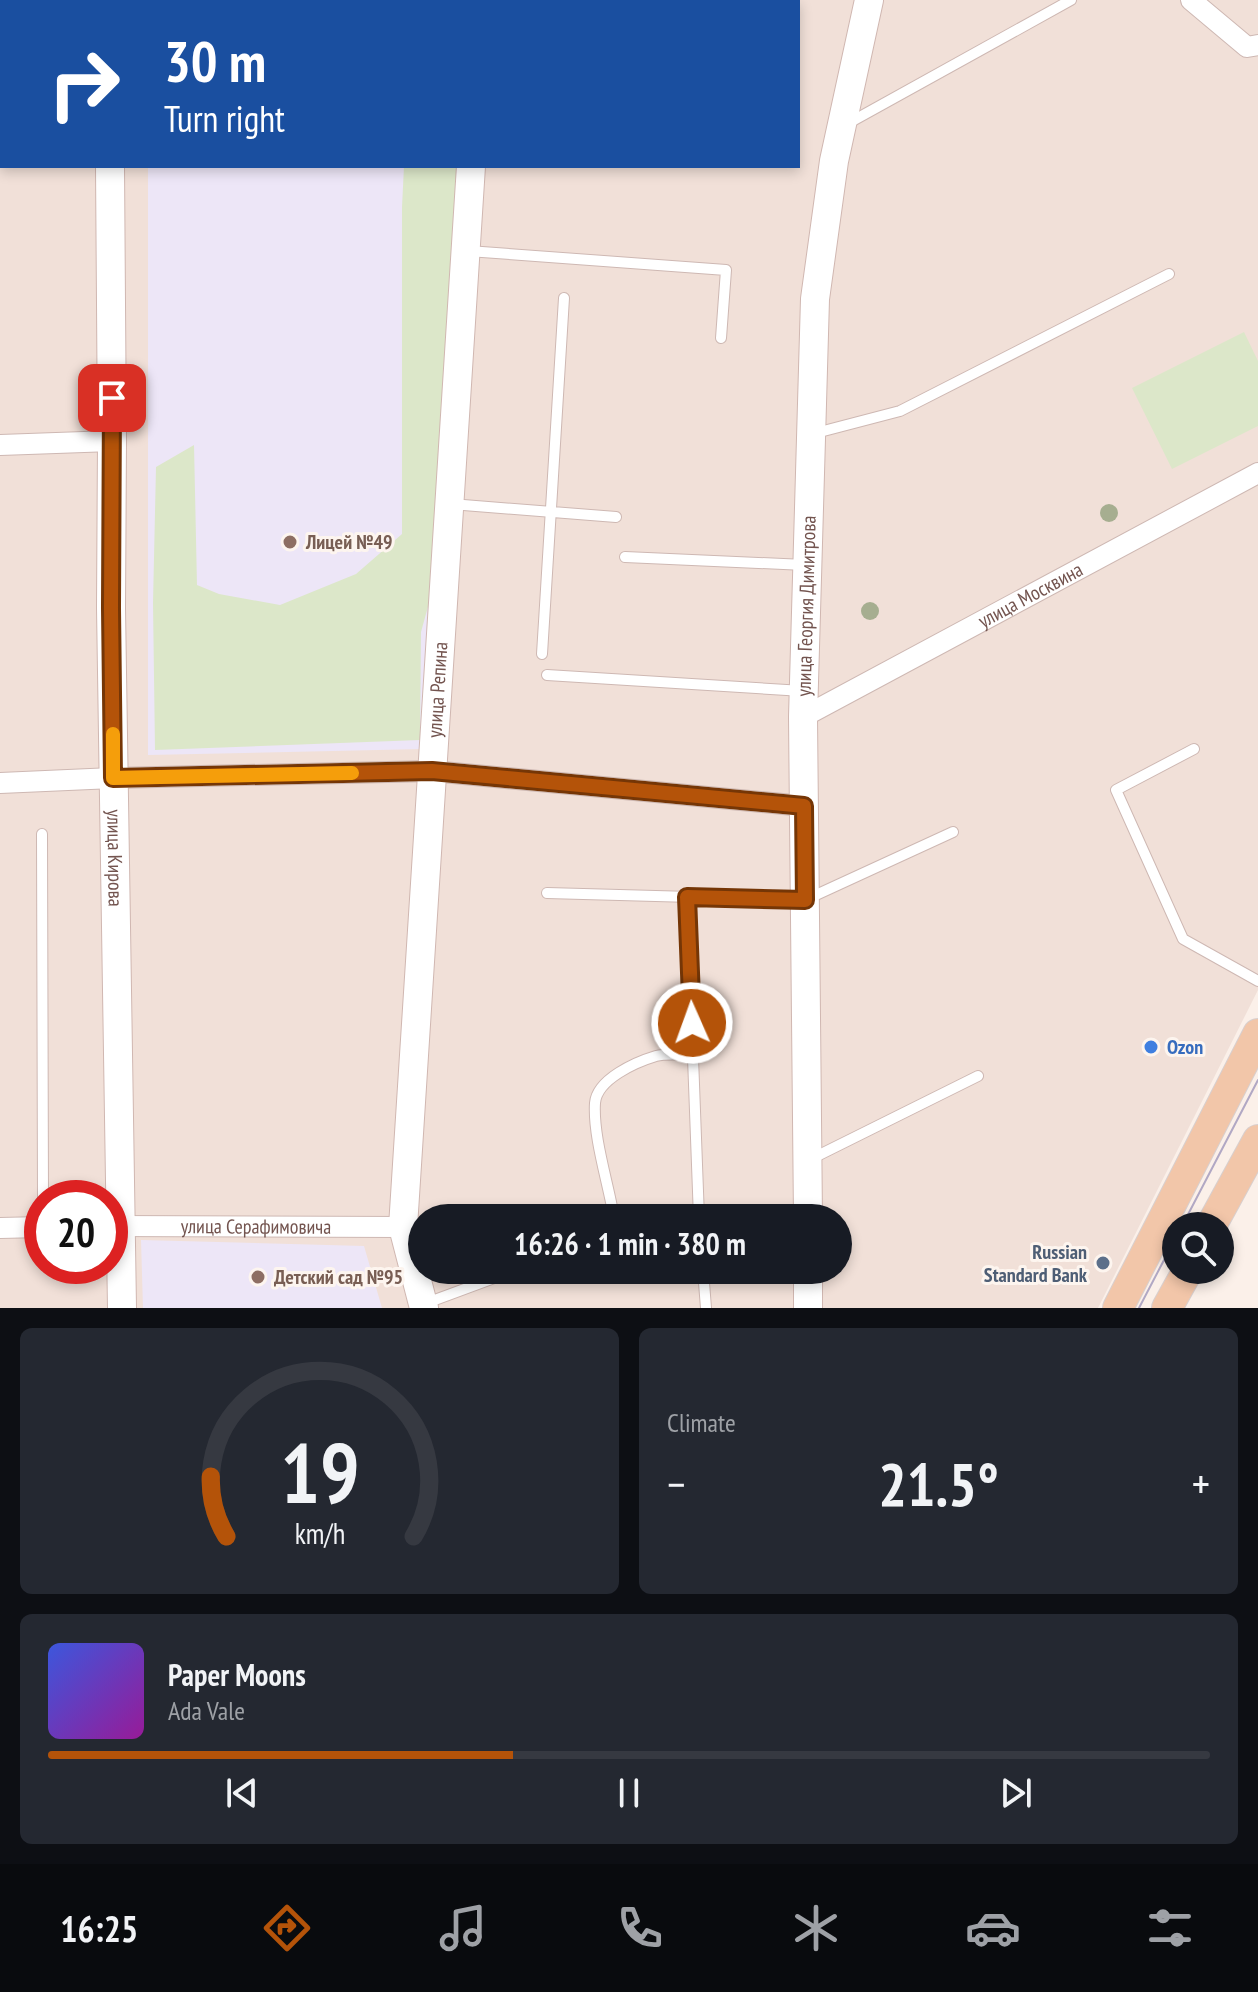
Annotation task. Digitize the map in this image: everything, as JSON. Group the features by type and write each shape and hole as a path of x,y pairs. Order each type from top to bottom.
{"main road":[{"path":"1118,1308 1258,1034"},
{"path":"1219,1212 1258,1140"},
{"path":"1167,1308 1180,1284"}],"street":[{"name":"улица Георгия Димитрова","path":"808,1204 804,704 815,299 834,161 869,0"},
{"path":"1191,0 1247,47 1258,45"},
{"name":"улица Кирова","path":"110,168 115,1180"},
{"name":"улица Репина","path":"424,1306 403,1227 471,168"},
{"path":"0,445 112,441"},
{"name":"улица Москвина","path":"804,704 1258,473"},
{"path":"0,783 432,771 804,806"},
{"name":"улица Серафимовича","path":"128,1226 403,1227"},
{"path":"0,1228 24,1227"},
{"name":"улица Кирова","path":"120,1284 122,1308"},
{"path":"808,1284 808,1308"}],"lane":[{"path":"842,127 1071,0"},
{"path":"466,251 726,270 721,338"},
{"path":"810,435 900,411 1169,274"},
{"path":"542,654 564,298"},
{"path":"449,504 616,517"},
{"path":"625,557 807,566"},
{"path":"547,675 804,704"},
{"path":"1194,749 1116,790 1183,939 1258,981"},
{"path":"547,893 805,900 953,832"},
{"path":"42,834 43,1180"},
{"path":"687,897 698,1204"},
{"path":"611,1204 595,1100 608,1080 634,1065 658,1056 693,1055"},
{"path":"807,1161 978,1076"},
{"path":"424,1306 480,1284"},
{"path":"704,1284 706,1308"}],"shaded area":[{"path":"800,0 1258,0 1258,990 1098,1308 0,1308 0,168 800,168"},
{"name":"Лицей №49","path":"148,168 451,168 423,749 148,755"},
{"name":"Детский сад №95","path":"141,1240 364,1246 382,1308 143,1308"}],"green space":[{"path":"404,168 458,168 437,574 421,632 420,740 155,750 153,603 156,467 194,445 197,585 219,594 280,605 356,574 402,534"},
{"path":"1244,332 1258,361 1258,426 1172,469 1132,388"}],"tram line":[{"path":"1189,1212 1258,1080"},
{"path":"1139,1308 1162,1264"}],"slow traffic":[{"path":"113,734 113,778 352,773"}],"place":[{"name":"Лицей №49","path":"290,542"},
{"name":"Ozon","path":"1151,1047"},
{"name":"Russian Standard Bank","path":"1103,1263"},
{"name":"Детский сад №95","path":"258,1277"}],"route":[{"path":"112,398 113,778 432,771 804,806 805,900 687,897 692,1023"}]}
